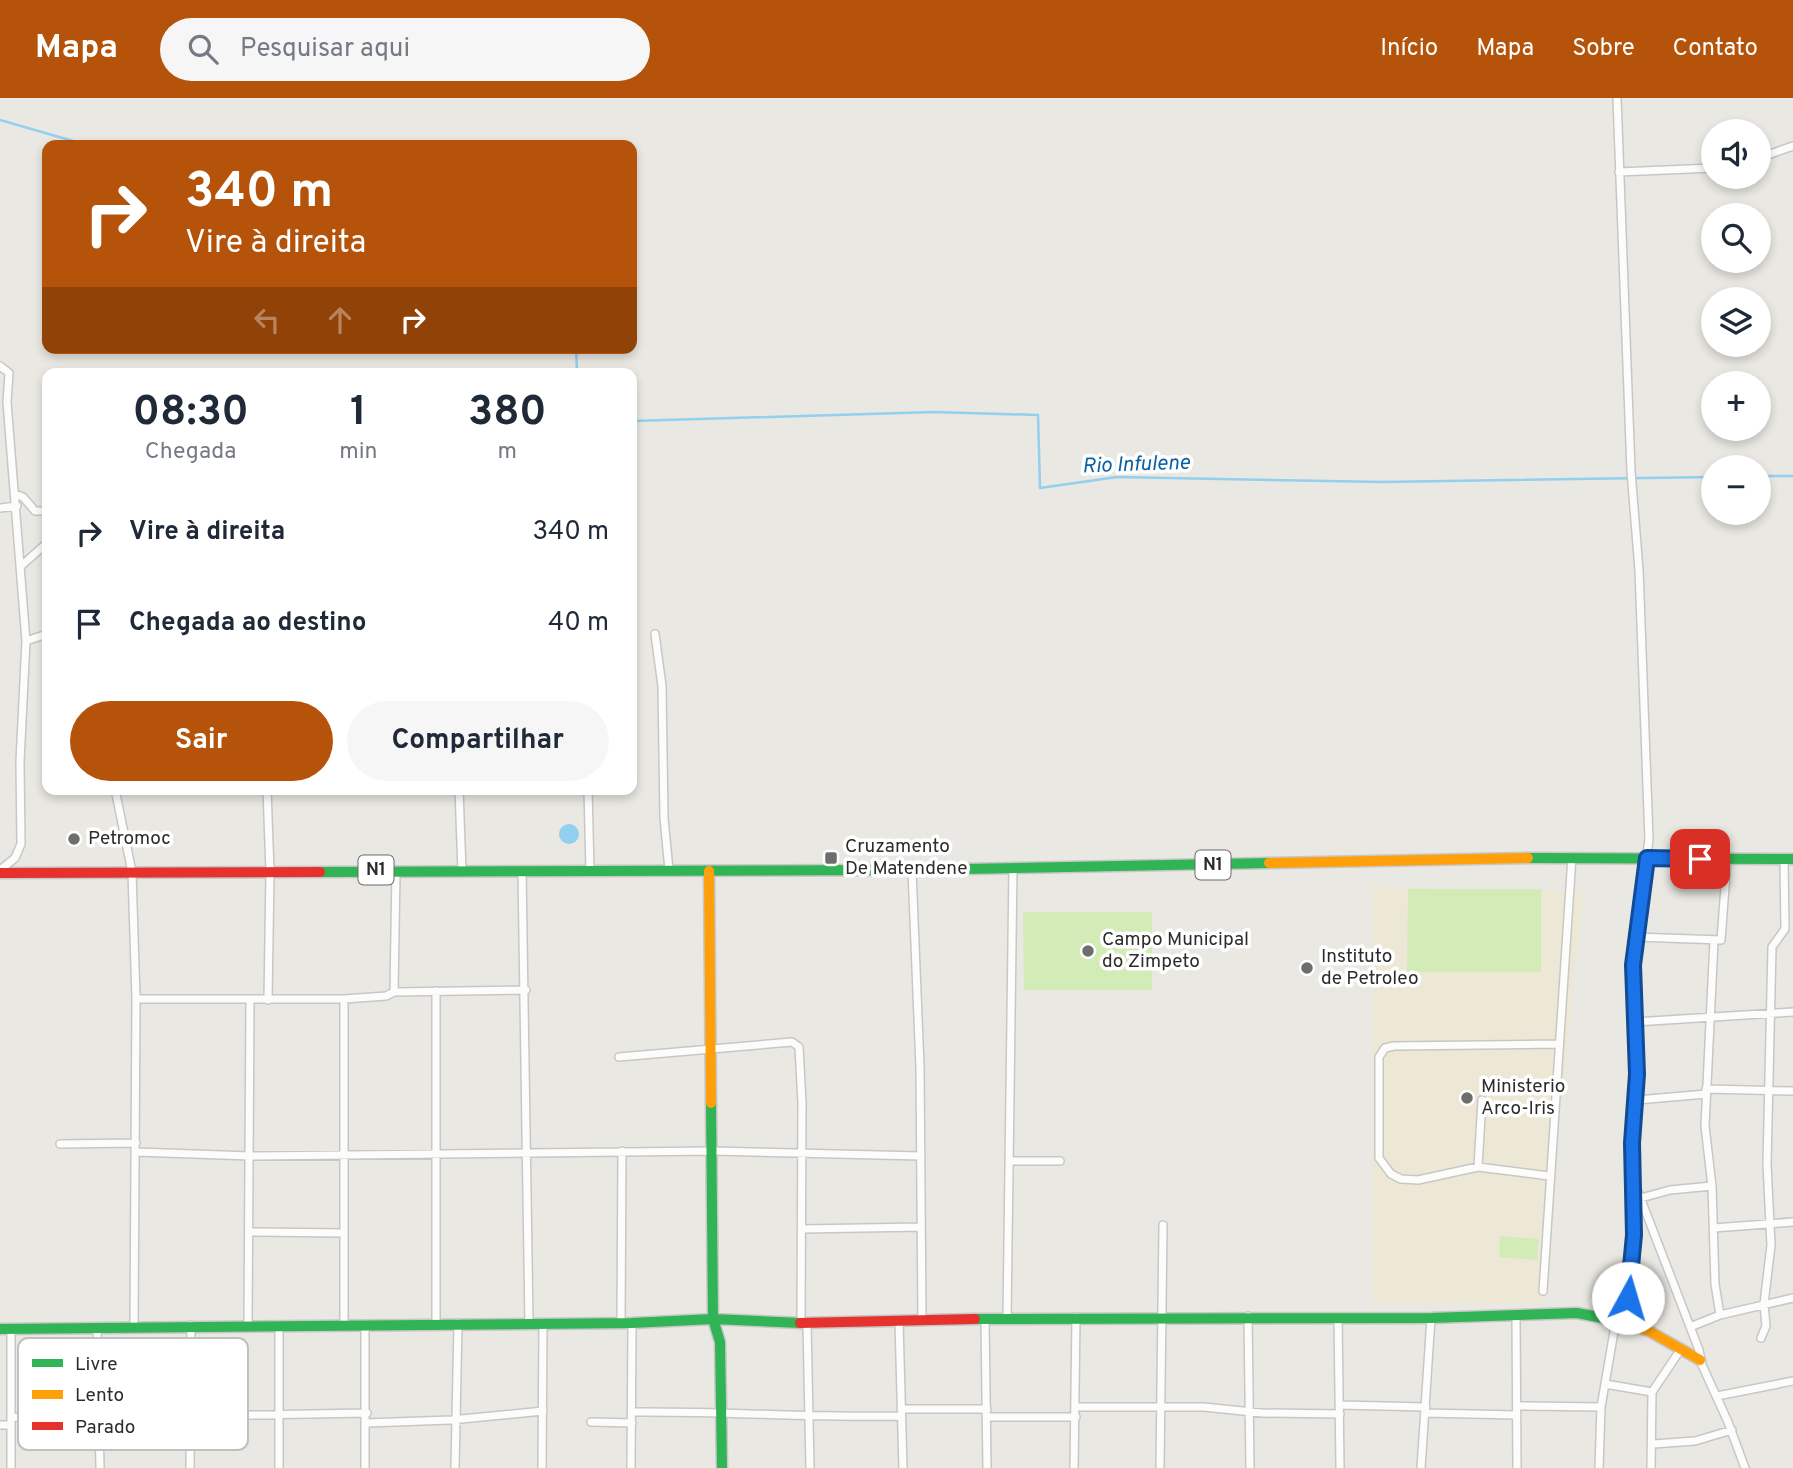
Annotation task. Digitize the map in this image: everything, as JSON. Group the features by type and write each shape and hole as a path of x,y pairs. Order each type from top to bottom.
{"main road":[{"name":"N1","path":"0,872 912,870 1572,857 1789,859"},
{"path":"709,871 713,1319 720,1342 722,1468"},
{"path":"5,1329 248,1324 626,1323 713,1319 804,1322 1164,1316 1431,1318 1577,1313 1621,1321 1655,1334 1700,1360"}],"street":[{"path":"1599,1468 1601,1407 1621,1321 1633,1243 1632,1143 1637,1100 1633,975 1649,839 1634,487 1631,471 1617,98"},
{"path":"1771,154 1793,146"},
{"path":"1619,173 1701,169"},
{"path":"0,366 9,373 3,402 15,494 26,641 20,761 21,844 15,858 0,872"},
{"path":"15,494 23,497 35,511 42,511"},
{"path":"0,508 16,506"},
{"path":"21,566 42,547"},
{"path":"655,634 662,686 664,818 668,870"},
{"path":"26,641 42,636"},
{"path":"116,795 132,872 137,1152 134,1327"},
{"path":"267,795 270,872 268,1000"},
{"path":"459,795 463,872"},
{"path":"587,795 590,871"},
{"path":"1543,1291 1572,857"},
{"path":"1761,1338 1766,1326 1764,1304 1770,1247 1769,1093 1773,944 1785,929 1789,859"},
{"path":"1636,937 1714,941 1723,936 1727,860"},
{"path":"1007,1318 1013,867"},
{"path":"394,992 396,870"},
{"path":"912,870 921,1156 922,1321"},
{"path":"522,871 526,990 529,1323"},
{"path":"1714,941 1705,1126 1712,1186 1715,1284 1720,1315"},
{"path":"136,999 344,999 386,996 394,992 526,990"},
{"path":"436,991 436,1323"},
{"path":"344,999 344,1325"},
{"path":"248,1324 250,1000"},
{"path":"1635,1022 1793,1012"},
{"path":"619,1057 792,1042 799,1047 804,1322 810,1468"},
{"path":"1549,1176 1478,1167 1409,1180 1386,1170 1379,1158 1381,1051 1394,1045 1558,1044"},
{"path":"1637,1100 1706,1092 1793,1091"},
{"path":"1478,1167 1482,1100"},
{"path":"60,1144 136,1143"},
{"path":"622,1151 626,1323 633,1412 631,1468"},
{"path":"137,1152 250,1156 713,1151 921,1156"},
{"path":"1010,1161 1059,1161"},
{"path":"1634,1180 1700,1360 1732,1430 1745,1468"},
{"path":"1641,1198 1670,1190 1712,1186"},
{"path":"1714,1228 1793,1222"},
{"path":"1160,1468 1163,1407 1163,1225"},
{"path":"802,1229 922,1227"},
{"path":"250,1232 344,1233"},
{"path":"1690,1327 1720,1315 1793,1298"},
{"path":"1516,1315 1517,1468"},
{"path":"1248,1316 1250,1468"},
{"path":"1074,1468 1077,1407 1076,1317"},
{"path":"1338,1317 1340,1468"},
{"path":"1421,1468 1431,1318"},
{"path":"985,1319 987,1468"},
{"path":"899,1321 903,1468"},
{"path":"455,1468 458,1323"},
{"path":"542,1468 543,1323"},
{"path":"365,1324 365,1468"},
{"path":"191,1325 191,1338"},
{"path":"279,1325 279,1468"},
{"path":"97,1328 97,1338"},
{"path":"5,1329 11,1468"},
{"path":"1651,1468 1652,1392 1681,1349"},
{"path":"1717,1396 1793,1381"},
{"path":"1605,1384 1652,1392"},
{"path":"1517,1406 1601,1407"},
{"path":"1077,1407 1426,1410 1517,1415"},
{"path":"366,1423 457,1419 543,1411"},
{"path":"633,1412 721,1411 830,1417 901,1413 987,1413 1076,1417"},
{"path":"248,1417 366,1413"},
{"path":"0,1425 18,1421"},
{"path":"591,1422 632,1423"},
{"path":"1653,1444 1695,1441 1732,1430"},
{"path":"100,1450 100,1468"},
{"path":"190,1468 191,1450"}],"shaded area":[{"name":"Ministerio Arco-Iris","path":"1373,887 1583,892 1541,1303 1373,1304"}],"green space":[{"path":"1408,889 1541,889 1541,972 1407,972"},
{"name":"Campo Municipal do Zimpeto","path":"1023,912 1152,912 1152,990 1024,990"},
{"path":"1500,1236 1539,1239 1537,1260 1499,1257"}],"water":[{"path":"569,824 576,827 579,834 576,841 569,844 562,841 559,834 562,827"}],"waterway":[{"name":"Rio Infulene","path":"0,120 70,140"},
{"name":"Rio Infulene","path":"576,354 577,368"},
{"name":"Rio Infulene","path":"637,421 934,412 1038,415 1040,488 1117,477 1383,482 1701,477"},
{"name":"Rio Infulene","path":"1771,476 1793,476"}],"traffic: fast":[{"path":"1528,858 1793,859"},
{"path":"320,872 912,870 1269,863"},
{"path":"711,1103 713,1319 720,1342 722,1468"},
{"path":"975,1319 1431,1318 1577,1313 1618,1321"},
{"path":"0,1329 632,1323 713,1319 800,1323"}],"traffic: slow":[{"path":"1269,863 1528,858"},
{"path":"709,871 711,1103"},
{"path":"1618,1321 1649,1331 1700,1360"}],"traffic: jam":[{"path":"0,873 320,872"},
{"path":"800,1323 975,1319"}],"place":[{"name":"Petromoc","path":"74,839"},
{"name":"Cruzamento De Matendene","path":"831,858"},
{"name":"Campo Municipal do Zimpeto","path":"1088,951"},
{"name":"Instituto de Petroleo","path":"1307,968"},
{"name":"Ministerio Arco-Iris","path":"1467,1098"}],"route":[{"path":"1628,1298 1634,1235 1632,1143 1637,1100 1633,965 1647,858 1700,859"}]}
